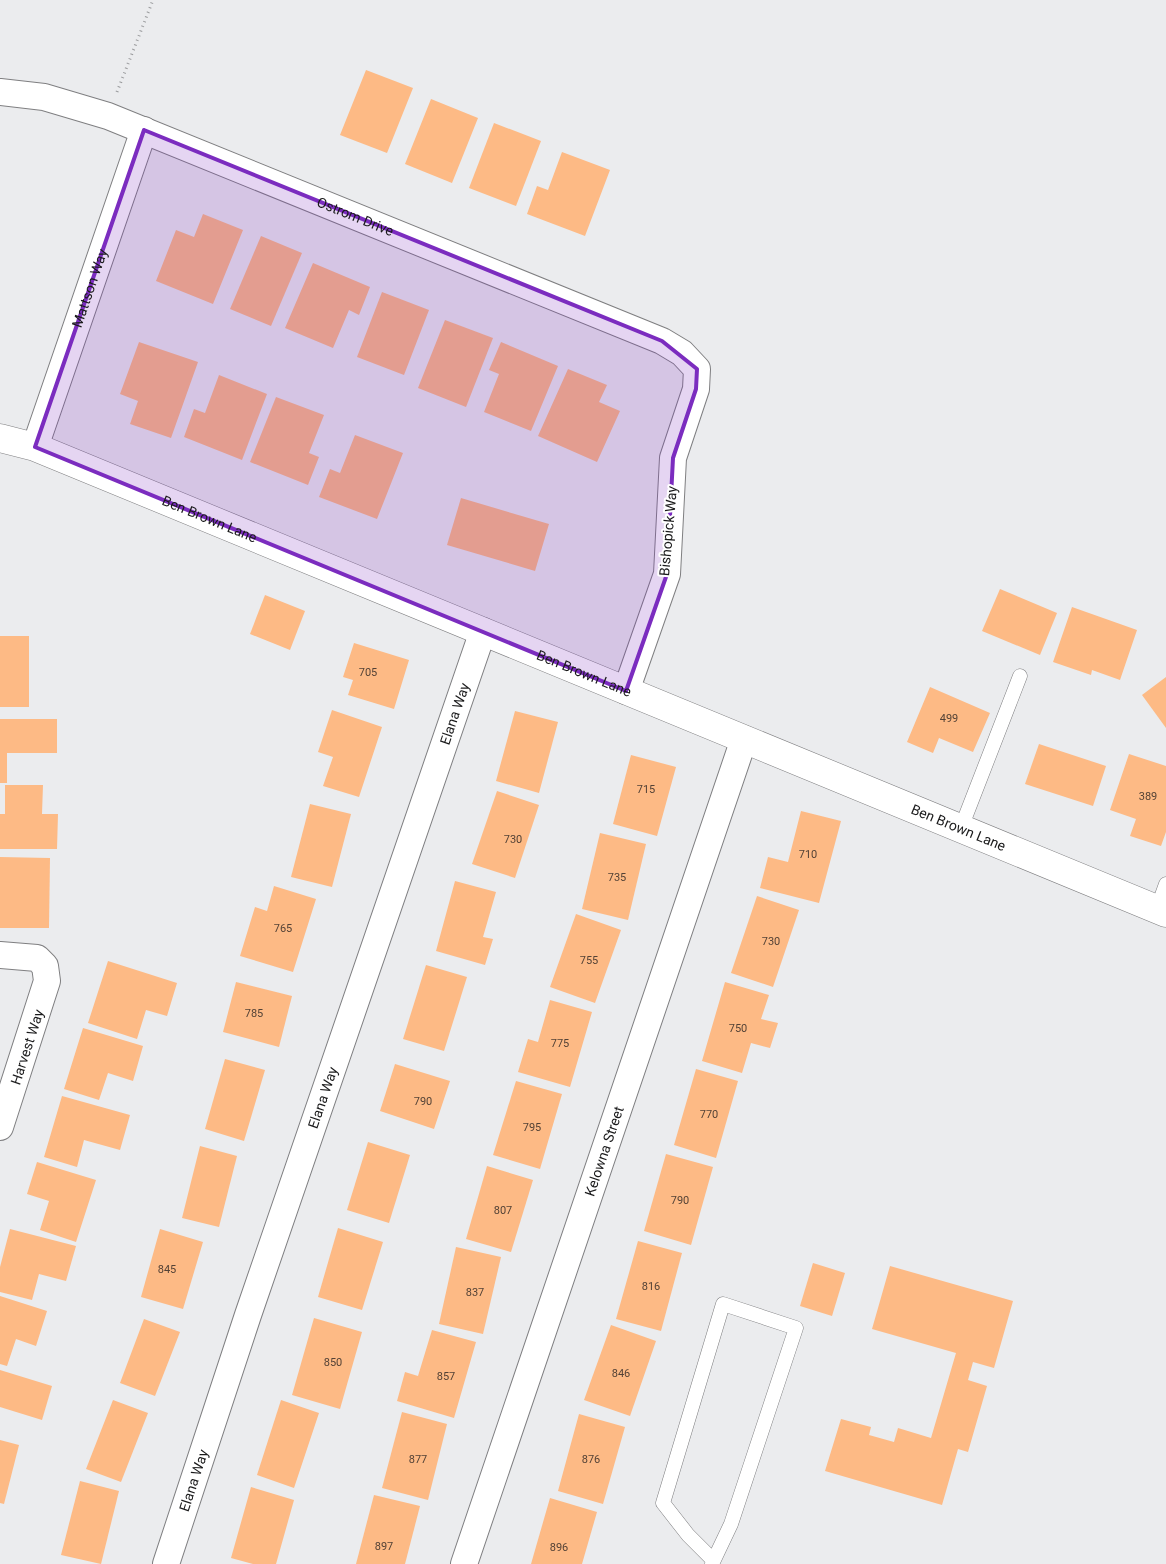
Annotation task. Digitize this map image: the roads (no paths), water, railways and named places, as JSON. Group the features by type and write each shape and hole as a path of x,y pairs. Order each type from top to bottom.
{"street":[{"name":"Ostrom Drive","path":"0,92 44,97 108,116 144,130 662,341 682,353 697,369"},
{"name":"Mattson Way","path":"35,447 144,130"},
{"name":"Bishopick Way","path":"626,691 667,574 673,458 696,388 697,369"},
{"name":"Ben Brown Lane","path":"0,438 35,447 961,828 1163,902"},
{"name":"Elana Way","path":"166,1564 248,1315 483,632"},
{"name":"Kelowna Street","path":"464,1564 744,739"},
{"name":"Harvest Way","path":"0,955 37,958 45,966 47,980 0,1128"}],"lane":[{"path":"961,828 1020,676"},
{"path":"723,1304 796,1328 731,1524 712,1562 663,1503 723,1304"}]}
